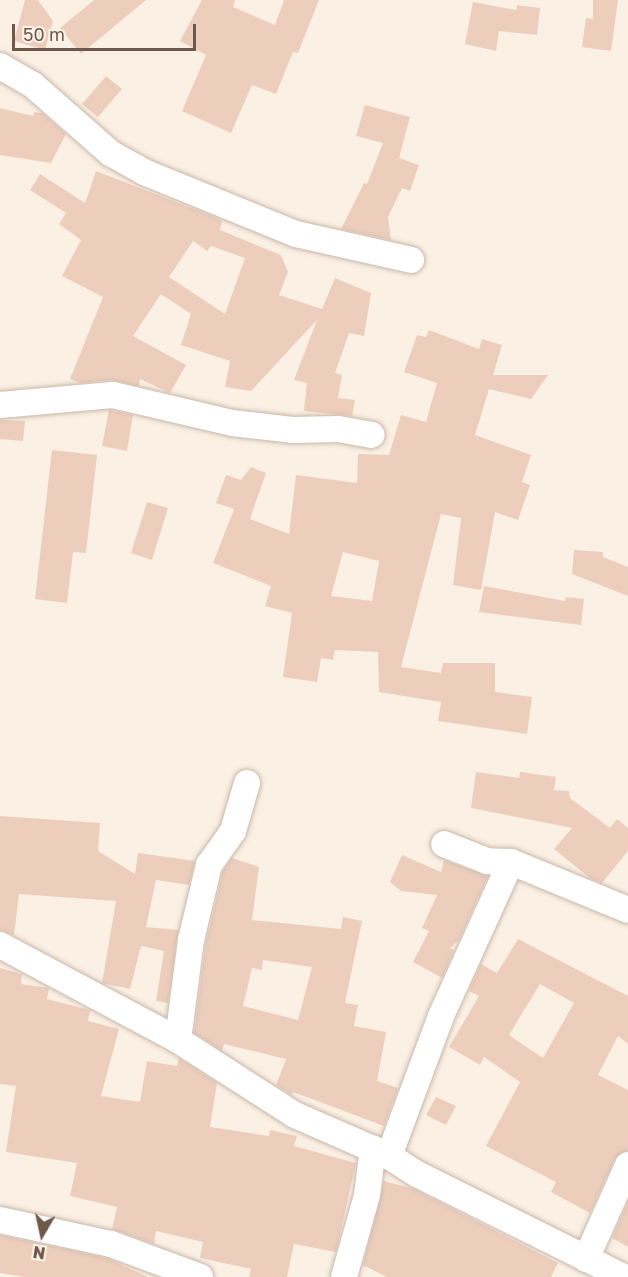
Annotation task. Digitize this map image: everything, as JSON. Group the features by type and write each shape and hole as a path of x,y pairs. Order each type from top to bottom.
{"street":[{"path":"0,66 33,85 110,153 144,172 297,234 411,260"},
{"path":"0,405 113,395 232,423 293,430 338,429 371,435"},
{"path":"178,1040 191,940 209,865 233,831 247,783"},
{"path":"444,844 487,861 511,862 628,910"},
{"path":"344,1277 381,1152 511,862"},
{"path":"0,945 178,1040 295,1115 381,1152 417,1174 624,1277"},
{"path":"586,1259 628,1165"},
{"path":"0,1220 111,1244 200,1277"}],"building":[{"path":"25,0 38,0 53,21 45,50 14,41"},
{"path":"94,0 146,0 81,54 60,28"},
{"path":"202,0 235,0 233,7 275,25 284,0 319,0 298,53 293,52 276,94 252,85 231,133 182,111 206,55 180,41"},
{"path":"593,0 618,0 611,51 582,47 586,18 593,19"},
{"path":"473,2 516,10 517,5 540,8 537,35 499,31 496,51 465,44"},
{"path":"106,76 122,89 98,117 82,104"},
{"path":"365,105 410,117 399,158 419,165 410,191 402,188 388,217 391,240 341,229 364,183 367,184 383,143 356,136"},
{"path":"0,108 33,116 34,112 42,113 66,134 51,163 0,155"},
{"path":"96,171 217,218 222,221 220,230 281,255 288,272 279,295 322,309 335,278 371,293 364,336 349,333 335,373 342,375 338,398 355,400 352,416 304,411 307,383 294,380 317,320 251,391 225,387 230,361 181,345 191,314 161,294 133,336 186,365 170,393 140,379 139,386 112,380 80,383 70,379 103,297 62,276 81,240 59,224 66,213 30,190 40,174 85,203","holes":["193,241 207,251 211,246 245,258 225,314 169,277"]},
{"path":"429,330 479,349 482,339 502,345 493,375 548,375 531,399 489,389 475,435 531,455 522,482 530,485 518,520 495,512 481,590 453,585 461,518 441,514 401,667 441,673 443,663 495,663 495,692 532,697 527,734 438,721 441,702 379,692 378,652 335,650 333,660 321,658 317,682 283,677 292,613 265,606 271,586 213,563 234,509 216,503 226,475 241,480 251,467 266,473 250,519 289,534 296,475 357,483 358,454 389,455 401,415 426,422 437,383 404,372 417,335 426,337","holes":["343,552 379,561 372,601 331,596"]},
{"path":"109,410 133,415 127,451 102,446"},
{"path":"0,420 25,421 23,441 0,439"},
{"path":"52,450 97,455 86,553 73,552 67,603 35,599"},
{"path":"147,502 168,508 152,560 131,553"},
{"path":"574,550 603,552 603,557 628,567 628,596 572,574"},
{"path":"484,586 565,601 566,597 584,599 581,625 479,612"},
{"path":"476,772 519,778 520,772 556,777 554,790 569,791 570,798 610,828 617,819 628,828 628,851 602,883 591,879 554,849 572,828 471,808"},
{"path":"0,816 100,823 98,851 135,874 138,853 195,861 189,885 156,880 146,927 178,930 168,1003 156,1001 164,951 141,946 130,989 102,983 116,901 19,894 14,935 0,930"},
{"path":"402,855 441,872 444,860 488,876 459,940 450,948 454,950 442,978 413,962 429,931 422,928 437,895 401,891 390,882"},
{"path":"232,858 259,867 252,920 341,929 343,917 362,921 345,1003 358,1005 354,1026 386,1032 377,1081 398,1088 384,1126 293,1092 292,1095 276,1085 286,1059 224,1044 222,1051 194,1033 206,943 223,871","holes":["263,960 312,967 298,1020 243,1006 252,968 262,970"]},
{"path":"518,939 628,996 628,1044 618,1036 598,1075 628,1090 628,1150 615,1158 590,1213 551,1192 556,1182 486,1146 520,1082 484,1057 480,1065 449,1047 479,996 469,991 481,964 497,973","holes":["540,984 574,1003 543,1058 509,1035"]},
{"path":"0,968 22,974 21,984 49,988 47,999 90,1010 88,1021 119,1029 101,1096 140,1102 147,1061 177,1066 179,1058 217,1083 210,1127 269,1136 270,1130 297,1136 294,1146 356,1163 336,1252 294,1244 287,1277 249,1277 251,1269 200,1258 203,1242 156,1231 154,1244 112,1229 117,1207 70,1196 77,1163 6,1152 16,1086 0,1084"},
{"path":"436,1097 456,1106 446,1125 426,1115"},
{"path":"384,1181 414,1189 558,1263 551,1277 387,1277 363,1265"},
{"path":"628,1202 628,1247 612,1238"},
{"path":"0,1235 107,1258 148,1277 25,1277 0,1273"}]}
